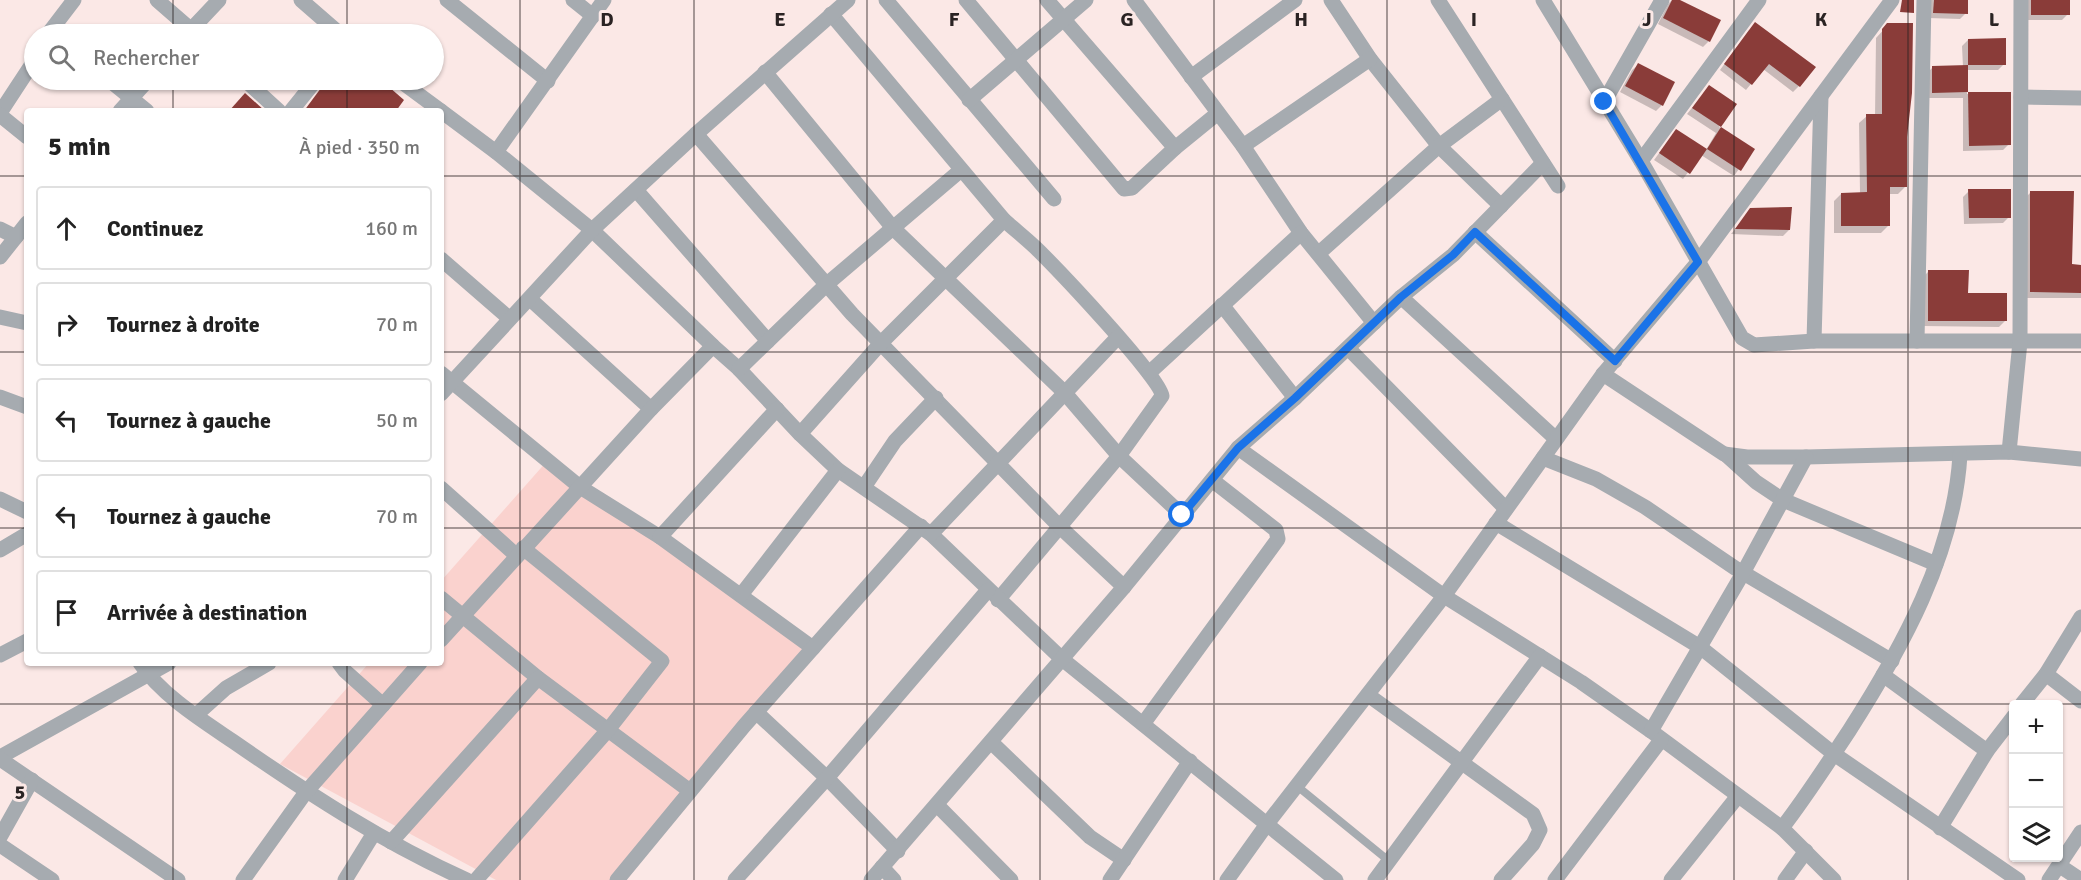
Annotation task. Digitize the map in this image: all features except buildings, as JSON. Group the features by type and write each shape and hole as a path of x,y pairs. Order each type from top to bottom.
{"street":[{"path":"57,24 74,0"},
{"path":"157,0 182,24"},
{"path":"199,24 219,0"},
{"path":"301,0 329,24"},
{"path":"447,0 548,81"},
{"path":"573,0 593,16"},
{"path":"496,152 604,0"},
{"path":"813,648 660,537 580,487 444,383 530,299 592,230 765,72 848,0"},
{"path":"886,0 1054,199"},
{"path":"966,0 1124,189 1132,188 1175,148 1218,113"},
{"path":"1047,0 1175,148"},
{"path":"969,100 1086,0"},
{"path":"1134,0 1244,146 1301,233 1374,323"},
{"path":"1191,77 1295,0"},
{"path":"1331,0 1370,58 1439,146 1501,206"},
{"path":"1438,0 1558,186"},
{"path":"1543,0 1641,161 1742,338 1754,345 1814,341 2081,341"},
{"path":"1604,102 1662,0"},
{"path":"1641,161 1759,0"},
{"path":"1227,880 1267,824 1444,596 1604,374 1698,262 1892,0"},
{"path":"1917,341 1924,0"},
{"path":"2009,452 2020,342 2020,0"},
{"path":"735,880 993,595 1059,526 1119,456 1162,396 1160,388 1149,373 1118,337 1037,249 1004,220 831,14"},
{"path":"1244,146 1370,58"},
{"path":"765,72 893,228 1064,392 1119,456 1182,515"},
{"path":"24,73 5,97 0,114 24,134"},
{"path":"123,90 144,108"},
{"path":"123,108 139,90"},
{"path":"256,90 276,108"},
{"path":"293,108 308,90"},
{"path":"413,90 437,108"},
{"path":"1814,341 1821,96"},
{"path":"2021,97 2081,98"},
{"path":"1319,253 1439,146 1502,99"},
{"path":"444,113 592,230 740,369 800,434 838,470 926,530 1062,659 1336,880"},
{"path":"696,134 881,343 1059,526 1124,587"},
{"path":"871,880 1124,587 1238,448 1295,398 1401,297 1453,255 1543,163"},
{"path":"740,369 827,284 961,170"},
{"path":"636,190 768,341"},
{"path":"800,434 881,343 1004,220"},
{"path":"0,257 24,227"},
{"path":"0,229 16,237"},
{"path":"1475,232 1615,361"},
{"path":"1149,373 1301,233"},
{"path":"444,262 509,318"},
{"path":"1401,297 1556,439"},
{"path":"530,299 651,409"},
{"path":"1222,305 1295,398"},
{"path":"0,317 24,322"},
{"path":"617,880 690,790 813,648 926,530 999,462 1118,337"},
{"path":"444,636 651,409 713,346"},
{"path":"1348,348 1506,509"},
{"path":"1604,374 1724,454 1756,482 1783,500 1936,564"},
{"path":"0,397 24,406"},
{"path":"864,487 895,441 936,398"},
{"path":"660,537 777,409"},
{"path":"1238,448 1444,596 1581,682 1656,736 1782,828 1834,880"},
{"path":"1724,454 1747,457 1806,457 2009,452 2081,459"},
{"path":"1782,828 1834,754 1892,661 1936,564 1950,520 1960,455"},
{"path":"1554,880 1656,736 1700,647 1806,457"},
{"path":"1543,458 1596,479 1635,501 1743,573 1892,661"},
{"path":"741,595 838,470"},
{"path":"1143,724 1278,539 1276,530 1212,480"},
{"path":"444,490 662,661 608,730 476,880"},
{"path":"0,499 24,511"},
{"path":"1496,523 1700,647 1834,754 2018,880"},
{"path":"0,550 24,536"},
{"path":"444,601 538,678 690,790"},
{"path":"2026,700 2046,674 2081,617"},
{"path":"0,655 24,643"},
{"path":"1375,880 1540,656"},
{"path":"196,715 226,688 263,666"},
{"path":"341,666 383,705"},
{"path":"243,880 306,792 417,666"},
{"path":"178,880 0,758 144,669 196,715 306,792 458,878"},
{"path":"2046,674 2081,701"},
{"path":"1883,675 1987,751"},
{"path":"391,842 538,678"},
{"path":"1368,696 1533,814 1540,830 1533,844 1502,880"},
{"path":"756,712 827,778 898,851"},
{"path":"1940,828 1987,751 2009,721"},
{"path":"991,742 1089,837 1124,860"},
{"path":"1110,880 1190,761"},
{"path":"0,837 32,780"},
{"path":"1671,880 1738,796"},
{"path":"938,805 1011,880"},
{"path":"2049,880 2081,832"},
{"path":"345,880 375,833"},
{"path":"0,844 52,880"},
{"path":"1785,880 1806,851"},
{"path":"2060,866 2081,880"},
{"path":"882,867 894,880"}],"lane":[{"path":"1297,786 1389,861"}],"shaded area":[{"path":"548,460 812,648 626,880 496,880 280,764 366,666 444,666 444,578"}],"route":[{"path":"1182,515 1238,448 1295,398 1401,297 1453,255 1475,232 1615,361 1698,262 1641,161 1604,102"}]}
